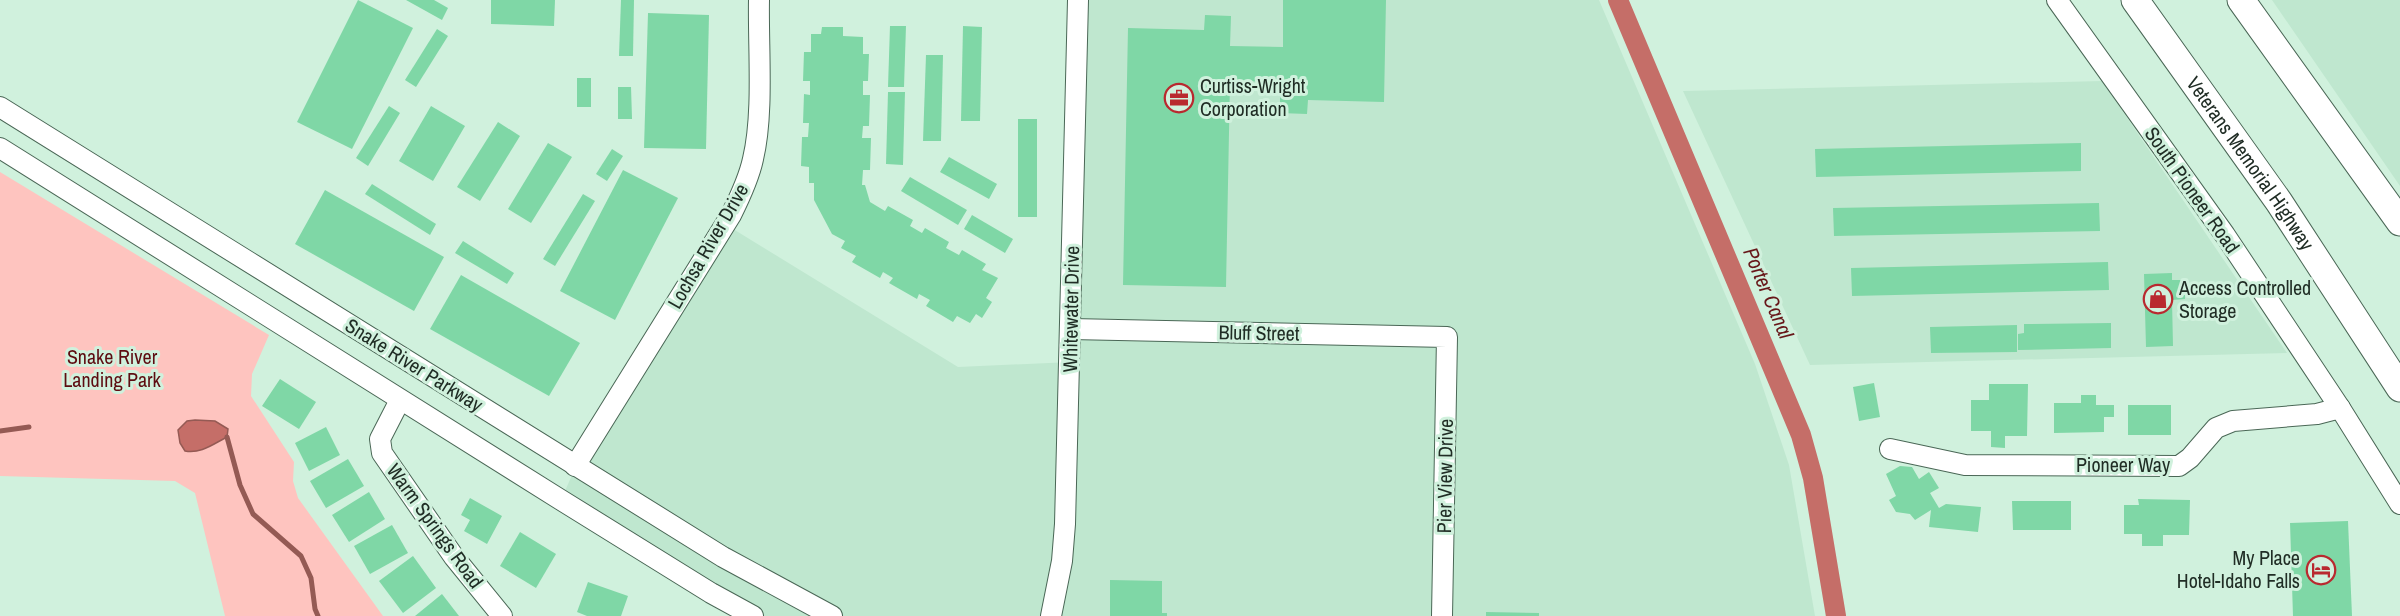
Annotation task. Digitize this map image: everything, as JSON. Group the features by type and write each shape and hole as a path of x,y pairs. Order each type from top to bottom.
{"highway":[{"name":"Veterans Memorial Highway","path":"2135,0 2279,202 2400,388"},
{"path":"2241,0 2400,222"}],"street":[{"name":"Lochsa River Drive","path":"576,466 725,224 743,189 753,158 758,126 759,0"},
{"name":"Whitewater Drive","path":"1051,616 1064,542 1078,0"},
{"name":"South Pioneer Road","path":"2056,0 2225,236 2340,408 2400,504"},
{"name":"Snake River Parkway","path":"0,107 723,557 832,616"},
{"name":"Snake River Parkway","path":"0,148 400,400 711,593 753,616"},
{"name":"Bluff Street","path":"1071,329 1448,337"},
{"name":"Pier View Drive","path":"1442,616 1448,337"},
{"name":"Warm Springs Road","path":"400,400 380,440 382,453 454,558 502,616"},
{"name":"Pioneer Way","path":"1890,449 1965,465 2179,466 2190,458 2216,428 2233,421 2317,414 2340,408"}],"shaded area":[{"path":"1078,0 1599,0 1755,364 1789,465 1815,616 756,616 561,500 576,466 725,224 958,367 1071,362"},
{"path":"2272,0 2400,0 2400,186"},
{"path":"2102,81 2287,353 1810,365 1683,91"},
{"path":"187,421 215,421 228,429 227,437 202,450 185,451 180,443 178,430"}],"green space":[{"name":"Snake River Landing Park","path":"0,172 269,335 252,374 251,396 294,462 293,481 298,498 383,616 225,616 195,493 175,481 0,476"}],"building":[{"path":"358,0 413,28 352,149 297,122"},
{"path":"406,0 434,0 448,8 442,20"},
{"path":"491,0 555,0 554,26 491,24"},
{"path":"621,0 634,0 633,56 619,56"},
{"path":"1283,0 1386,0 1384,102 1308,100 1307,114 1280,113 1280,82 1230,81 1226,287 1123,285 1128,28 1204,30 1205,15 1231,16 1230,46 1283,47"},
{"path":"648,13 709,15 706,149 644,148"},
{"path":"890,26 906,26 904,87 888,87"},
{"path":"963,26 982,27 980,121 961,121"},
{"path":"822,27 843,27 843,36 863,37 863,54 869,54 868,81 863,81 863,95 870,95 869,126 863,126 862,138 871,138 870,170 863,170 862,185 865,185 870,202 885,211 888,206 913,220 910,226 922,233 925,228 949,242 946,248 959,255 962,250 986,264 982,270 998,278 986,298 992,302 982,318 976,314 970,323 957,316 953,322 926,306 930,300 919,294 917,299 889,283 893,278 883,272 880,278 852,262 856,256 841,248 845,241 832,234 814,200 814,183 809,183 809,167 801,166 802,137 808,137 809,123 803,123 804,94 810,95 810,81 803,81 804,52 811,52 811,34 821,34"},
{"path":"437,29 448,36 416,87 405,80"},
{"path":"926,55 943,55 941,141 923,141"},
{"path":"577,78 591,78 591,107 577,107"},
{"path":"618,87 631,87 632,119 618,119"},
{"path":"888,92 905,92 903,165 886,164"},
{"path":"389,106 400,113 368,166 356,158"},
{"path":"431,106 465,126 433,181 399,161"},
{"path":"1018,119 1037,119 1037,217 1018,217"},
{"path":"498,122 520,136 480,201 457,187"},
{"path":"548,143 572,157 531,223 508,209"},
{"path":"2081,143 2081,171 1816,177 1815,149"},
{"path":"612,149 623,156 607,181 596,174"},
{"path":"949,157 997,184 989,199 940,172"},
{"path":"623,170 678,198 615,320 560,291"},
{"path":"910,177 967,210 958,225 901,191"},
{"path":"372,184 436,224 430,235 365,194"},
{"path":"325,190 444,257 414,311 295,244"},
{"path":"583,194 595,201 555,266 543,259"},
{"path":"2099,203 2100,231 1834,236 1833,208"},
{"path":"972,215 1013,239 1005,253 964,229"},
{"path":"463,241 514,273 507,284 455,253"},
{"path":"2108,262 2109,290 1852,296 1851,268"},
{"path":"2172,273 2172,280 2185,280 2185,299 2172,300 2173,346 2146,347 2144,274"},
{"path":"461,275 580,343 549,396 430,329"},
{"path":"2111,323 2111,348 2018,350 2018,334 2024,333 2024,324"},
{"path":"2017,325 2017,352 1931,353 1930,327"},
{"path":"280,379 316,402 299,429 262,406"},
{"path":"1874,383 1880,417 1859,421 1853,387"},
{"path":"1989,384 2028,384 2027,436 2005,436 2005,448 1991,447 1991,431 1971,431 1971,400 1989,400"},
{"path":"2081,395 2096,395 2096,405 2114,405 2114,417 2104,417 2104,432 2054,433 2054,403 2081,403"},
{"path":"2128,405 2171,405 2171,435 2128,435"},
{"path":"326,427 340,455 309,471 295,443"},
{"path":"348,459 364,486 326,508 310,481"},
{"path":"1900,466 1912,467 1919,479 1929,472 1939,488 1930,493 1939,508 1946,504 1981,507 1978,532 1929,527 1931,510 1915,520 1910,514 1896,512 1889,500 1896,496 1886,474"},
{"path":"369,492 385,519 349,542 332,515"},
{"path":"470,498 502,516 487,544 464,531 470,520 461,515"},
{"path":"2138,499 2190,500 2189,535 2163,535 2163,546 2142,546 2142,534 2124,534 2124,505 2139,505"},
{"path":"2012,501 2071,501 2071,530 2013,530"},
{"name":"My Place Hotel-Idaho Falls","path":"2348,521 2352,616 2293,616 2290,523"},
{"path":"392,525 408,553 370,574 354,546"},
{"path":"520,532 556,554 536,588 500,566"},
{"path":"413,556 436,588 403,613 379,581"},
{"path":"1110,580 1162,581 1162,613 1167,613 1167,616 1110,616"},
{"path":"588,582 628,596 621,616 587,616 577,612"},
{"path":"442,594 459,616 415,616"},
{"path":"1486,612 1539,613 1539,616 1486,616"}],"waterway":[{"name":"Porter Canal","path":"1618,0 1801,435 1813,478 1836,616"},
{"path":"0,431 29,427"},
{"path":"227,437 240,485 253,514 301,556 311,578 318,616"}],"place":[{"name":"Curtiss-Wright Corporation","path":"1179,98"},
{"name":"Access Controlled Storage","path":"2158,299"},
{"name":"My Place Hotel-Idaho Falls","path":"2321,570"}]}
